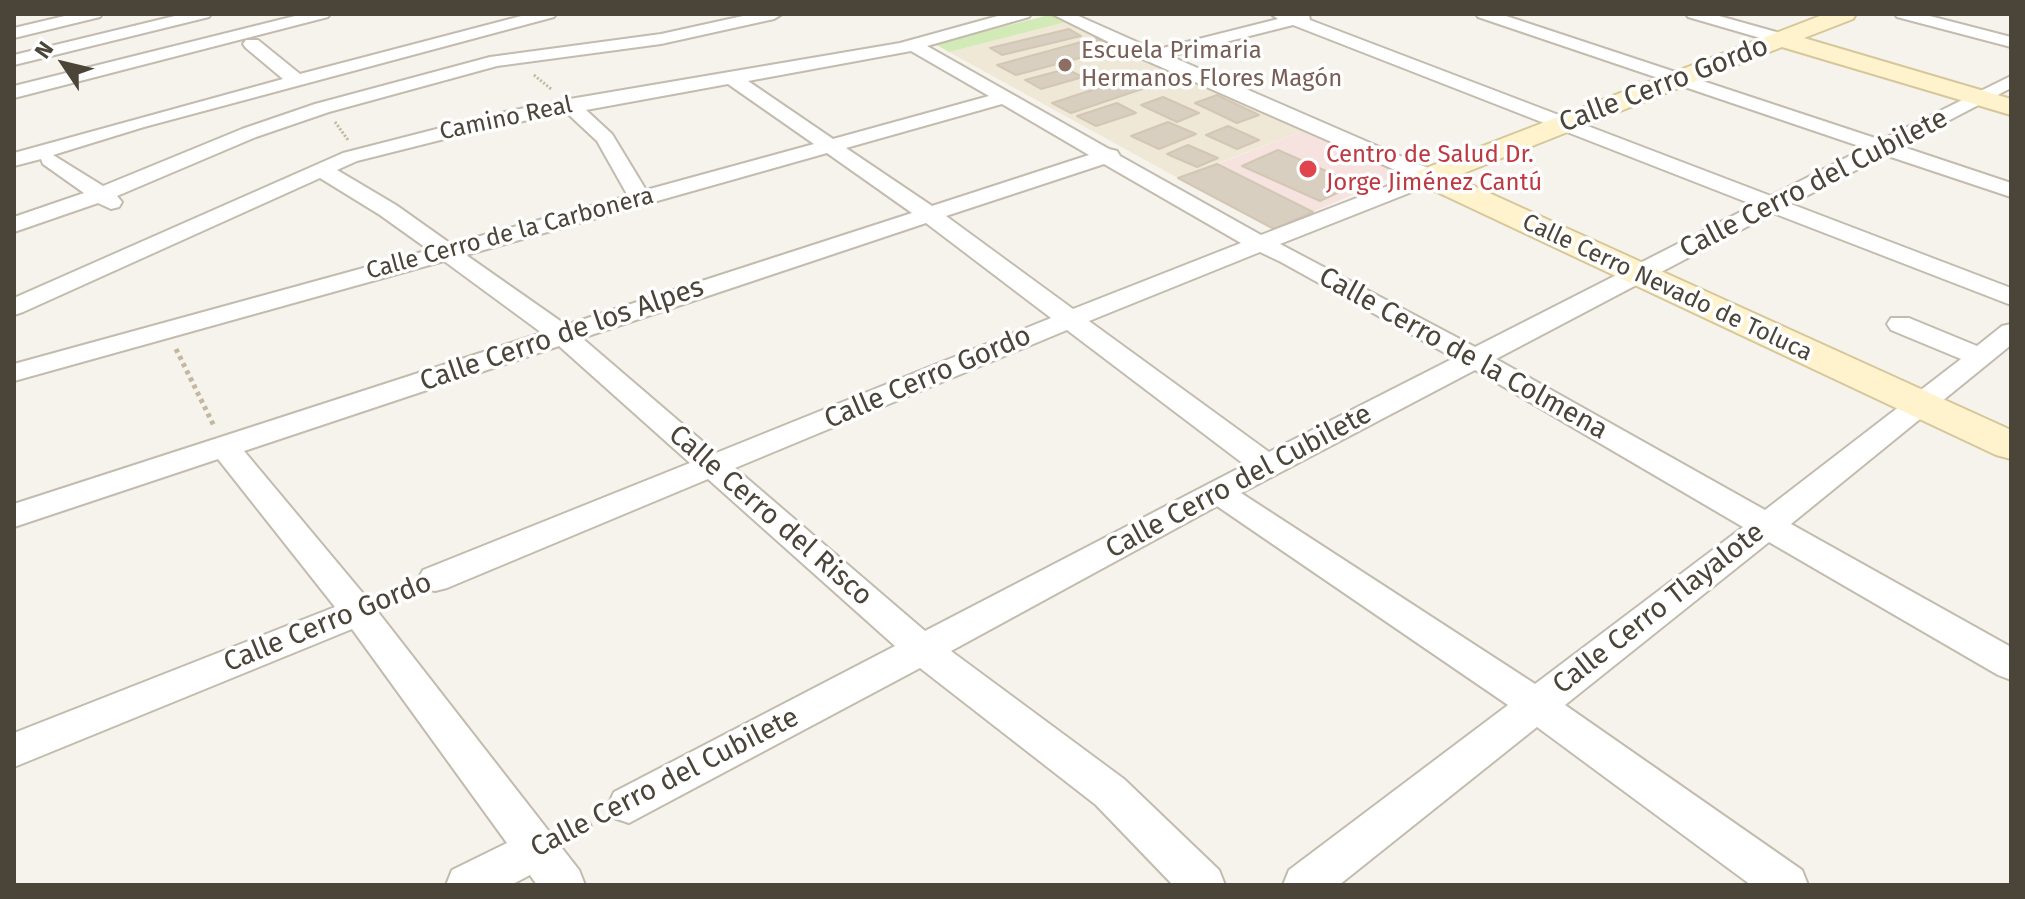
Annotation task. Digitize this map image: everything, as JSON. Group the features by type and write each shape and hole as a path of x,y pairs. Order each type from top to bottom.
{"street":[{"path":"14,33 94,14"},
{"path":"14,60 203,14"},
{"path":"14,92 322,14"},
{"path":"464,14 479,32"},
{"path":"14,160 43,157 296,80 548,14"},
{"path":"14,225 107,200 283,121 483,64 683,35 774,14"},
{"name":"Camino Real","path":"14,307 60,289 320,169 436,134 570,105 733,79 913,45 1023,14"},
{"name":"Calle Cerro Nevado de Toluca","path":"1060,14 1429,177 2011,446"},
{"path":"1484,14 2011,190"},
{"path":"1694,14 2011,107"},
{"name":"Calle Cerro Gordo","path":"435,579 1069,320 1845,14"},
{"path":"1903,14 2011,42"},
{"path":"1151,56 1297,16 1770,206 2011,297"},
{"path":"664,21 683,35"},
{"path":"252,44 296,80"},
{"name":"Calle Cerro de la Colmena","path":"913,45 1263,244 1476,359 2011,665"},
{"path":"733,79 930,215 1267,466"},
{"name":"Calle Cerro del Cubilete","path":"629,805 1267,466 2011,81"},
{"name":"Calle Cerro de la Carbonera","path":"14,373 1007,97"},
{"path":"570,105 605,138 640,198"},
{"path":"14,138 107,200"},
{"name":"Calle Cerro de los Alpes","path":"14,516 225,448 548,326 930,215 1110,155"},
{"name":"Calle Cerro del Risco","path":"320,169 388,210 548,326 922,649 1110,792 1203,885"},
{"path":"1900,324 1980,357"},
{"name":"Calle Cerro Tlayalote","path":"1305,885 1921,406 2011,332"},
{"path":"225,448 359,612 563,885"},
{"path":"1219,493 1535,705 1786,885"},
{"name":"Calle Cerro Gordo","path":"14,750 359,612"},
{"name":"Calle Cerro del Cubilete","path":"468,885 536,850"}],"path":[{"path":"515,58 570,105"},
{"path":"166,330 225,448"},
{"name":"Calle Cerro Gordo","path":"359,612 435,579"},
{"name":"Calle Cerro del Cubilete","path":"536,850 629,805"}],"shaded area":[{"path":"1070,21 1184,78 1303,131 1178,178 949,52"},
{"name":"Centro de Salud Dr. Jorge Jiménez Cantú","path":"1303,131 1400,174 1313,212 1217,164"}],"green space":[{"path":"1053,14 1070,21 949,52 935,44"}],"building":[{"path":"1069,29 1081,36 1002,55 990,48"},
{"path":"1096,38 1117,48 1016,75 997,65"},
{"path":"1066,69 1083,77 1041,89 1025,80"},
{"path":"1126,79 1145,88 1071,113 1052,103"},
{"path":"1217,95 1259,115 1237,123 1195,103"},
{"path":"1163,97 1199,113 1177,122 1141,105"},
{"path":"1117,103 1136,113 1096,126 1077,116"},
{"path":"1168,122 1196,134 1159,149 1131,136"},
{"path":"1228,126 1259,140 1237,149 1206,135"},
{"path":"1188,145 1218,158 1197,167 1167,154"},
{"path":"1278,150 1356,184 1320,201 1242,166"},
{"path":"1217,164 1313,212 1274,229 1178,178"}],"place":[{"name":"Escuela Primaria Hermanos Flores Magón","path":"1065,65"},
{"name":"Centro de Salud Dr. Jorge Jiménez Cantú","path":"1308,169"}]}
